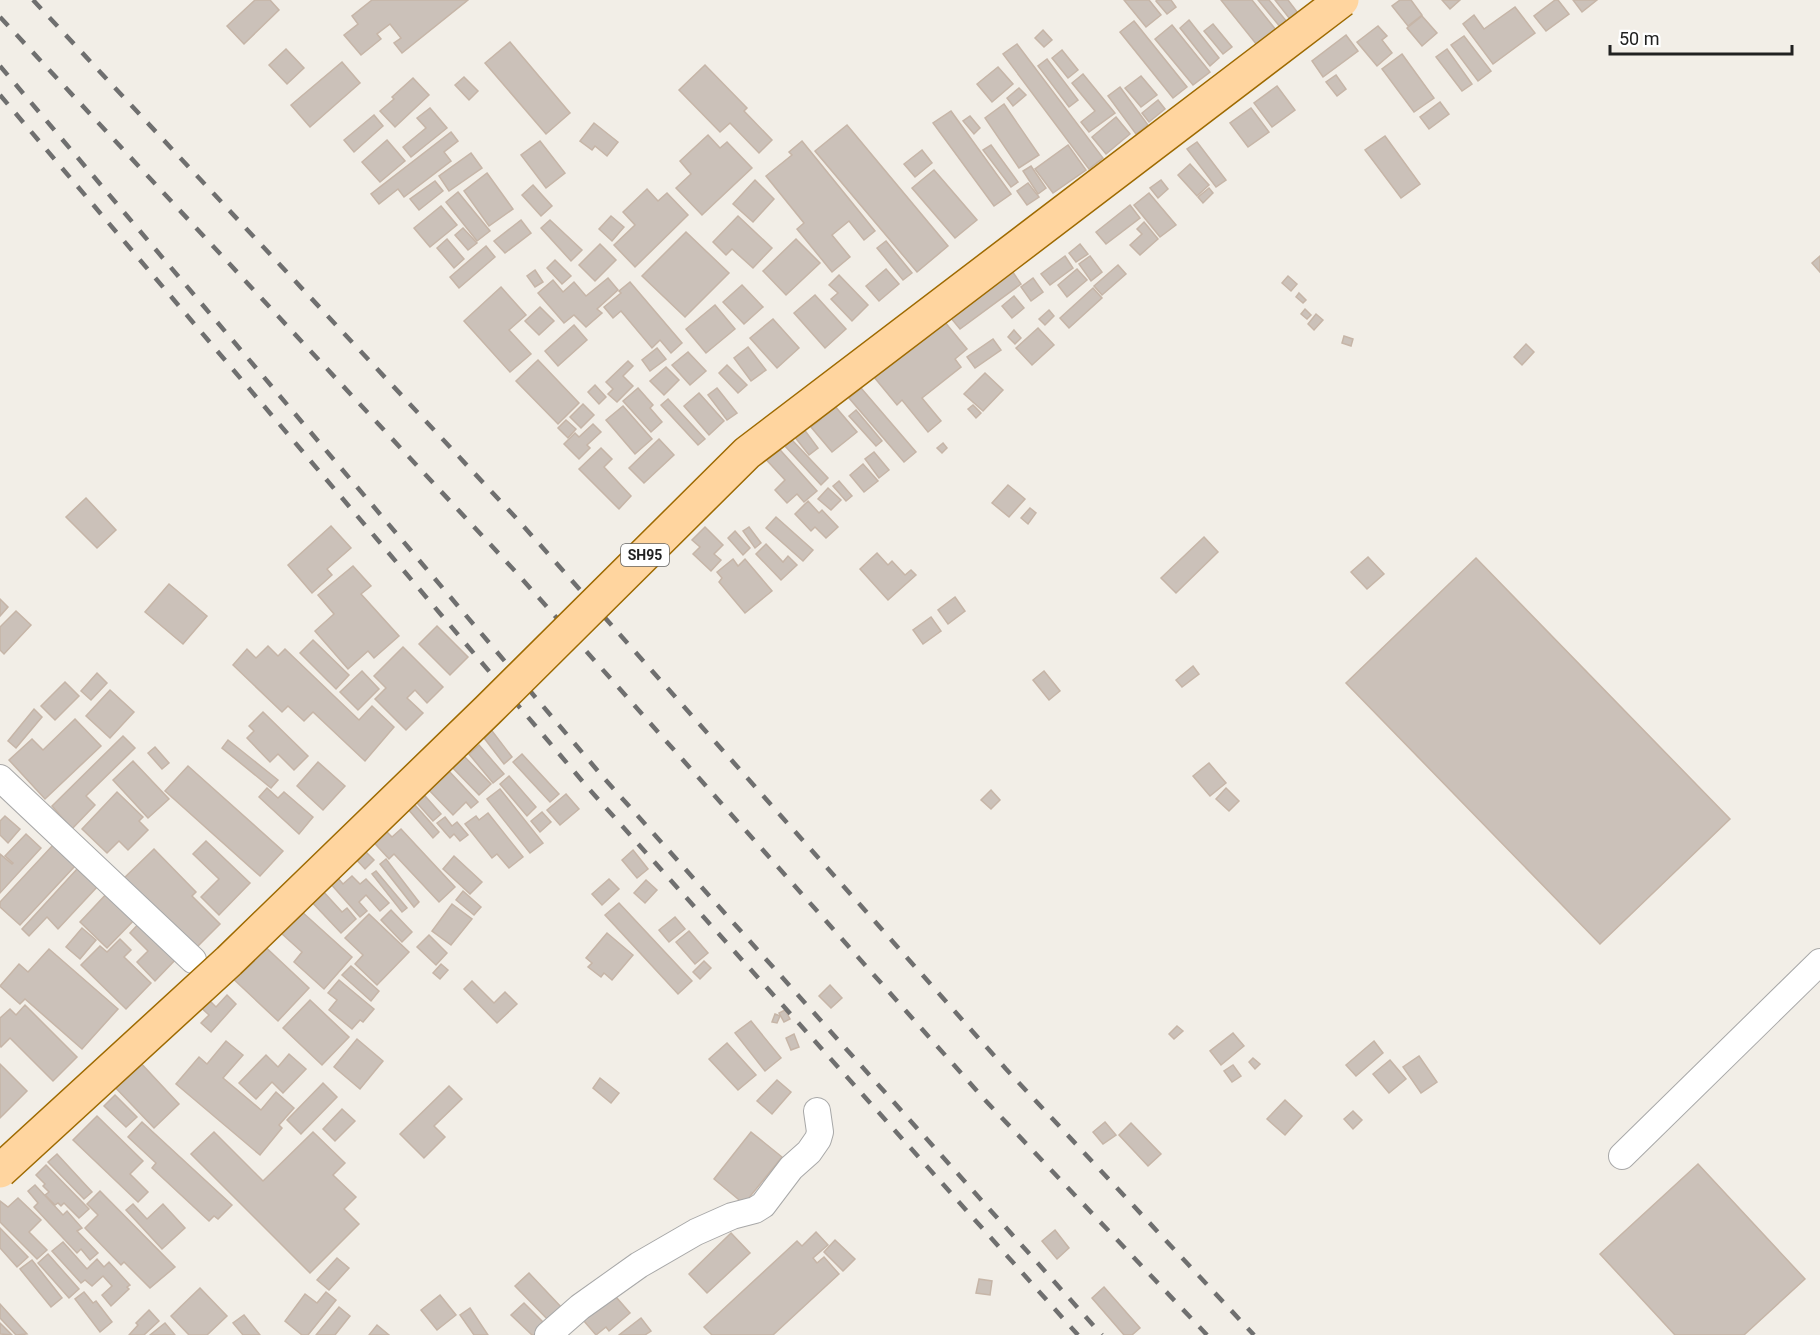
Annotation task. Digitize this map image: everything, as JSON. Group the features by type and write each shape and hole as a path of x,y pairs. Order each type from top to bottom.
{"main road":[{"name":"SH95","path":"0,1171 229,961 488,710 747,453 1342,0"}],"street":[{"path":"0,778 193,960"},
{"path":"1622,1156 1820,962"},
{"path":"548,1335 580,1306 639,1265 696,1232 763,1205 791,1168 809,1152 818,1138 820,1124 818,1111"}],"building":[{"path":"255,0 270,0 279,10 244,44 227,26"},
{"path":"372,0 468,0 402,53 394,43 401,38 390,24 377,34 381,39 361,55 344,35 358,24 352,16"},
{"path":"1124,0 1149,0 1161,15 1146,27"},
{"path":"1157,0 1171,0 1176,7 1167,14"},
{"path":"1221,0 1252,0 1276,30 1257,45"},
{"path":"1258,0 1269,0 1288,23 1281,28"},
{"path":"1275,0 1288,0 1301,17 1293,23"},
{"path":"1400,0 1411,0 1422,15 1408,26 1392,6"},
{"path":"1442,0 1460,0 1450,9"},
{"path":"1558,0 1569,14 1546,31 1534,16"},
{"path":"1573,0 1597,0 1582,12"},
{"path":"1515,7 1535,33 1493,64 1463,24 1474,15 1484,29"},
{"path":"1422,16 1437,33 1422,46 1407,28"},
{"path":"1189,20 1219,58 1210,66 1180,28"},
{"path":"1134,21 1187,87 1173,98 1120,32"},
{"path":"1213,24 1232,47 1223,54 1204,31"},
{"path":"1172,25 1210,72 1193,85 1155,39"},
{"path":"1378,26 1387,36 1382,40 1392,53 1377,66 1357,42"},
{"path":"1043,30 1052,40 1044,47 1035,38"},
{"path":"1346,35 1358,51 1323,77 1312,61"},
{"path":"1464,36 1491,71 1478,81 1451,45"},
{"path":"510,42 570,113 546,134 485,63"},
{"path":"1017,44 1103,158 1089,169 1003,54"},
{"path":"286,49 304,68 287,84 269,65"},
{"path":"1447,49 1472,84 1462,91 1436,57"},
{"path":"1062,50 1078,70 1068,78 1052,58"},
{"path":"1402,54 1434,98 1414,112 1382,69"},
{"path":"1047,59 1078,100 1069,107 1038,66"},
{"path":"342,62 360,83 310,127 291,105"},
{"path":"705,65 747,108 744,111 772,140 759,153 730,123 720,132 679,90"},
{"path":"998,67 1013,84 992,102 977,84"},
{"path":"1083,74 1115,113 1089,132 1081,122 1095,111 1072,83"},
{"path":"1336,75 1346,89 1337,96 1326,82"},
{"path":"1141,76 1157,95 1141,107 1125,88"},
{"path":"464,77 478,91 469,100 455,85"},
{"path":"413,78 429,95 395,127 380,111"},
{"path":"1277,86 1295,110 1272,127 1254,103"},
{"path":"1120,87 1148,125 1136,134 1108,96"},
{"path":"1019,88 1026,95 1013,106 1007,98"},
{"path":"1158,100 1165,109 1149,122 1142,113"},
{"path":"1440,102 1449,114 1429,129 1420,117"},
{"path":"1004,104 1039,155 1019,168 985,118"},
{"path":"430,108 447,128 411,157 403,147 426,128 417,118"},
{"path":"1251,108 1269,132 1248,147 1230,123"},
{"path":"951,111 1011,194 994,206 933,123"},
{"path":"374,115 383,126 354,152 344,140"},
{"path":"970,116 980,128 974,134 963,121"},
{"path":"1116,117 1130,134 1106,154 1092,137"},
{"path":"594,123 618,142 607,156 595,146 592,150 580,141"},
{"path":"847,125 948,246 917,272 815,151"},
{"path":"451,132 458,141 444,152 451,161 404,197 398,189 379,204 371,194"},
{"path":"708,135 720,148 727,142 752,168 702,215 676,188 691,174 680,161"},
{"path":"1385,136 1420,184 1401,198 1365,150"},
{"path":"387,140 405,161 380,182 362,162"},
{"path":"540,141 565,173 546,188 521,155"},
{"path":"802,141 875,231 864,240 849,221 832,235 850,257 832,272 797,229 804,223 766,176 792,155 789,152"},
{"path":"1197,142 1226,180 1216,187 1187,149"},
{"path":"991,145 1018,182 1011,187 983,150"},
{"path":"1068,145 1086,170 1053,193 1035,169"},
{"path":"922,150 932,163 915,177 904,164"},
{"path":"471,153 482,168 449,191 439,176"},
{"path":"1190,164 1209,185 1197,196 1178,175"},
{"path":"1031,166 1046,188 1038,194 1023,171"},
{"path":"934,170 977,220 955,238 912,188"},
{"path":"487,173 513,209 489,226 464,191"},
{"path":"755,180 774,199 753,222 733,204"},
{"path":"1161,180 1168,189 1158,198 1150,188"},
{"path":"435,181 443,191 419,210 410,199"},
{"path":"1028,183 1039,197 1027,205 1017,191"},
{"path":"533,185 552,206 541,216 522,195"},
{"path":"1209,188 1213,193 1203,203 1198,197"},
{"path":"647,189 658,201 667,193 688,215 635,267 614,245 635,225 623,212"},
{"path":"458,192 490,231 477,241 446,202"},
{"path":"1149,193 1176,225 1160,237 1134,205"},
{"path":"1130,205 1140,218 1106,244 1096,232"},
{"path":"441,206 457,225 430,247 414,228"},
{"path":"611,216 624,227 612,241 599,229"},
{"path":"738,216 772,248 753,268 732,249 726,255 713,242"},
{"path":"521,220 531,233 505,253 494,241"},
{"path":"550,220 582,250 571,261 541,228"},
{"path":"1144,222 1158,239 1140,255 1130,245 1142,234 1137,229"},
{"path":"463,228 477,243 468,250 455,235"},
{"path":"686,232 729,273 685,317 642,276"},
{"path":"447,239 464,259 454,268 437,248"},
{"path":"796,239 820,263 786,295 763,271"},
{"path":"886,241 912,273 903,280 877,248"},
{"path":"600,244 616,260 595,281 579,265"},
{"path":"1080,244 1088,254 1076,262 1069,253"},
{"path":"486,246 495,257 459,288 450,277"},
{"path":"1065,256 1073,268 1050,285 1041,274"},
{"path":"1090,256 1102,272 1091,281 1079,264"},
{"path":"1820,256 1820,272 1812,263"},
{"path":"555,260 571,276 562,284 547,268"},
{"path":"1118,265 1126,274 1102,295 1094,286"},
{"path":"886,269 899,284 879,301 866,286"},
{"path":"1077,269 1087,280 1067,297 1058,285"},
{"path":"535,270 543,282 535,287 527,276"},
{"path":"1012,271 1021,284 960,329 950,317"},
{"path":"839,275 868,305 852,321 831,299 838,293 829,285"},
{"path":"1288,276 1297,284 1291,291 1282,283"},
{"path":"608,278 618,290 597,309 602,313 586,327 574,315 564,323 538,293 553,280 563,292 574,282 586,296"},
{"path":"1033,278 1043,292 1031,301 1021,287"},
{"path":"630,282 682,343 671,353 660,340 652,348 621,311 613,318 604,307"},
{"path":"742,285 763,307 744,324 723,302"},
{"path":"501,287 526,315 509,330 531,354 510,372 464,321"},
{"path":"1093,288 1102,298 1069,328 1060,318"},
{"path":"1299,293 1306,300 1303,303 1296,297"},
{"path":"815,295 846,329 825,348 794,313"},
{"path":"1014,296 1024,308 1012,318 1002,306"},
{"path":"715,305 735,329 706,353 686,329"},
{"path":"540,307 554,321 539,335 525,321"},
{"path":"1305,309 1311,315 1307,319 1301,314"},
{"path":"1049,310 1054,316 1045,325 1039,319"},
{"path":"1316,314 1323,320 1314,330 1308,324"},
{"path":"773,319 799,348 777,368 750,338"},
{"path":"944,321 967,349 955,359 961,367 922,398 941,421 928,432 902,400 897,405 874,377"},
{"path":"574,325 587,340 558,366 545,351"},
{"path":"1038,328 1054,345 1032,365 1016,348"},
{"path":"1014,330 1021,338 1015,344 1008,337"},
{"path":"1344,336 1353,339 1351,346 1342,343"},
{"path":"993,339 1001,350 975,368 967,357"},
{"path":"1526,344 1534,352 1522,365 1514,357"},
{"path":"748,347 766,370 751,381 734,358"},
{"path":"657,348 666,359 650,371 642,360"},
{"path":"688,352 706,371 690,385 672,365"},
{"path":"538,360 579,403 558,424 516,381"},
{"path":"628,361 633,366 623,376 633,386 617,402 608,394 613,389 606,382"},
{"path":"727,365 747,385 738,393 719,373"},
{"path":"666,367 679,380 664,395 650,381"},
{"path":"985,373 1003,390 983,411 964,394"},
{"path":"595,385 606,397 599,404 588,392"},
{"path":"638,388 653,405 650,408 662,422 651,432 623,401"},
{"path":"717,388 737,413 727,420 708,395"},
{"path":"861,388 916,452 904,462 849,398"},
{"path":"699,393 724,421 709,435 684,406"},
{"path":"828,398 857,432 832,452 811,427 821,419 813,410"},
{"path":"668,399 705,439 698,445 661,405"},
{"path":"583,404 594,415 581,428 570,417"},
{"path":"973,405 981,413 976,418 968,409"},
{"path":"623,406 652,439 635,454 606,420"},
{"path":"856,410 882,441 876,446 849,416"},
{"path":"566,420 576,429 568,438 558,428"},
{"path":"593,424 601,432 587,445 590,448 579,459 564,444 575,433 579,437"},
{"path":"803,428 818,448 809,455 794,436"},
{"path":"659,439 674,455 644,483 629,468"},
{"path":"792,440 828,478 821,485 785,446"},
{"path":"773,442 817,491 804,502 797,494 787,503 775,490 785,480 761,454"},
{"path":"943,443 947,448 942,453 937,448"},
{"path":"601,448 612,459 604,467 631,496 619,509 579,469"},
{"path":"874,452 889,470 879,478 865,459"},
{"path":"863,464 878,481 864,492 850,475"},
{"path":"839,481 852,496 846,501 833,486"},
{"path":"1008,485 1025,499 1009,517 992,503"},
{"path":"828,488 841,500 831,510 818,499"},
{"path":"86,498 116,530 97,548 66,517"},
{"path":"808,501 819,513 822,510 838,527 826,538 815,527 811,531 795,514"},
{"path":"1030,508 1036,513 1028,524 1021,518"},
{"path":"776,517 813,550 803,561 766,528"},
{"path":"331,526 351,548 327,569 332,575 312,593 288,565"},
{"path":"705,527 723,545 714,554 721,560 711,571 693,554 700,547 692,540"},
{"path":"749,527 761,543 755,548 743,531"},
{"path":"735,531 750,548 743,555 728,538"},
{"path":"1204,537 1218,552 1176,593 1161,578"},
{"path":"766,544 783,562 788,556 797,565 781,580 756,554"},
{"path":"877,553 888,565 892,561 905,575 911,570 916,575 888,600 860,569"},
{"path":"1368,557 1384,574 1367,589 1351,572"},
{"path":"1476,558 1730,819 1600,944 1346,683"},
{"path":"733,559 738,566 745,559 772,591 745,613 719,582 722,578 717,572"},
{"path":"353,566 371,586 361,594 399,636 374,658 368,651 348,669 315,631 334,614 318,595"},
{"path":"169,584 207,616 183,644 145,612"},
{"path":"955,597 965,611 948,624 938,610"},
{"path":"0,599 8,607 0,616"},
{"path":"16,611 31,625 4,654 0,650 0,627"},
{"path":"931,617 941,631 923,644 913,630"},
{"path":"437,626 468,657 450,675 419,644"},
{"path":"313,640 349,675 336,689 300,653"},
{"path":"268,646 278,656 285,649 359,720 372,706 394,727 365,761 313,712 304,721 288,706 282,712 233,665 247,649 256,658"},
{"path":"403,647 443,687 427,703 415,690 407,698 423,713 406,730 375,699 386,688 374,676"},
{"path":"1193,666 1199,674 1182,687 1176,680"},
{"path":"362,671 379,689 358,710 340,692"},
{"path":"1044,671 1060,691 1049,700 1033,680"},
{"path":"97,673 107,683 91,700 81,691"},
{"path":"65,682 79,696 55,720 41,706"},
{"path":"110,690 134,712 110,738 86,716"},
{"path":"34,709 42,717 16,748 8,741"},
{"path":"263,712 308,756 294,770 278,754 270,762 247,738 254,731 249,726"},
{"path":"75,719 101,746 45,799 9,760 32,739 43,750"},
{"path":"489,727 512,757 504,764 481,734"},
{"path":"123,736 135,748 86,796 95,805 72,829 52,806"},
{"path":"228,740 278,780 271,788 222,748"},
{"path":"479,745 504,774 493,783 469,754"},
{"path":"155,747 169,763 162,769 148,753"},
{"path":"460,752 491,784 479,795 448,763"},
{"path":"522,754 559,794 550,802 513,762"},
{"path":"133,761 169,799 148,818 113,780"},
{"path":"318,762 345,786 323,810 297,786"},
{"path":"1209,763 1226,783 1210,796 1193,776"},
{"path":"188,766 283,851 260,876 165,791"},
{"path":"447,769 478,802 471,808 466,802 453,815 427,788"},
{"path":"509,776 536,807 527,816 500,784"},
{"path":"267,788 278,798 284,792 313,817 299,834 259,797"},
{"path":"418,788 441,814 433,821 410,795"},
{"path":"1226,788 1239,801 1229,811 1216,799"},
{"path":"500,789 543,843 530,853 487,799"},
{"path":"991,790 1000,800 991,809 981,800"},
{"path":"117,792 143,817 139,821 148,830 128,850 119,841 107,853 82,829"},
{"path":"566,794 579,809 560,825 547,810"},
{"path":"407,796 439,832 433,838 401,801"},
{"path":"542,812 551,822 540,832 531,821"},
{"path":"488,813 523,857 509,868 497,854 492,858 465,824 476,816 479,820"},
{"path":"5,816 20,829 8,843 0,835 0,821"},
{"path":"445,817 452,826 457,822 468,835 460,841 454,834 450,838 437,823"},
{"path":"378,823 392,837 401,829 455,887 439,902 394,854 389,859 366,834"},
{"path":"26,834 41,848 0,893 0,854 12,864 5,856"},
{"path":"206,841 250,883 219,915 201,897 219,879 193,854"},
{"path":"53,845 75,866 20,925 0,907 0,902"},
{"path":"362,848 374,860 365,869 353,856"},
{"path":"154,849 196,892 192,896 220,924 190,954 120,882"},
{"path":"633,850 648,869 637,878 622,860"},
{"path":"454,856 482,882 470,894 443,869"},
{"path":"386,859 419,902 414,907 380,864"},
{"path":"77,869 97,887 58,929 47,917 29,936 22,929"},
{"path":"376,871 407,908 402,912 372,874"},
{"path":"352,876 360,884 366,879 389,903 380,911 366,895 359,902 367,911 360,917 330,883 337,877 343,884"},
{"path":"609,879 619,889 602,905 592,894"},
{"path":"646,880 657,890 645,903 634,893"},
{"path":"321,889 342,912 347,908 356,919 341,933 309,899"},
{"path":"110,890 138,916 107,948 80,922"},
{"path":"463,891 481,907 474,915 456,900"},
{"path":"619,903 692,981 678,994 605,915"},
{"path":"452,904 472,919 451,945 432,931"},
{"path":"391,910 412,932 402,942 381,920"},
{"path":"301,911 352,957 324,989 294,962 302,952 281,933"},
{"path":"369,914 409,952 377,985 355,964 363,955 345,938"},
{"path":"675,917 685,929 669,942 659,930"},
{"path":"142,920 179,956 155,981 137,962 148,951 130,933"},
{"path":"82,928 96,940 80,959 66,947"},
{"path":"689,931 708,953 695,964 676,942"},
{"path":"607,933 633,955 612,980 604,973 601,977 588,967 592,963 586,958"},
{"path":"429,935 447,953 436,965 417,947"},
{"path":"120,939 131,950 124,957 151,983 126,1009 81,965 100,946 107,952"},
{"path":"258,940 309,988 278,1021 227,973"},
{"path":"49,949 118,1009 82,1049 25,999 20,1004 0,986 19,964 28,972"},
{"path":"704,961 711,968 700,979 693,972"},
{"path":"441,964 448,970 440,979 433,973"},
{"path":"351,966 379,991 371,1001 342,975"},
{"path":"339,980 374,1009 363,1022 360,1020 352,1029 329,1010 337,1000 328,993"},
{"path":"472,981 494,1003 505,992 517,1004 497,1023 464,989"},
{"path":"830,985 842,998 831,1008 819,996"},
{"path":"227,995 236,1004 211,1032 201,1023 209,1015 197,1004 205,996 216,1007"},
{"path":"310,1000 349,1037 322,1065 283,1028"},
{"path":"25,1005 77,1057 53,1081 10,1038 1,1047 0,1045 0,1018 10,1009 16,1015"},
{"path":"785,1010 790,1019 784,1022 779,1013"},
{"path":"775,1014 780,1016 777,1023 772,1022"},
{"path":"751,1021 781,1058 765,1071 735,1033"},
{"path":"1177,1026 1183,1031 1174,1039 1169,1034"},
{"path":"1233,1033 1244,1046 1221,1065 1210,1051"},
{"path":"794,1034 799,1047 791,1050 786,1038"},
{"path":"357,1039 383,1061 360,1089 334,1067"},
{"path":"226,1041 243,1055 223,1078 261,1110 276,1092 294,1108 279,1125 282,1128 260,1155 176,1084 199,1057 207,1064"},
{"path":"1374,1041 1383,1053 1356,1076 1346,1065"},
{"path":"727,1043 756,1075 738,1090 709,1059"},
{"path":"289,1054 306,1069 283,1093 272,1082 256,1099 239,1083 266,1055 278,1067"},
{"path":"1419,1056 1437,1082 1421,1093 1403,1067"},
{"path":"1253,1058 1260,1064 1255,1069 1249,1062"},
{"path":"137,1059 179,1104 154,1128 111,1083"},
{"path":"1390,1060 1406,1079 1389,1093 1373,1074"},
{"path":"0,1064 27,1091 0,1118"},
{"path":"1233,1065 1241,1076 1232,1082 1224,1071"},
{"path":"600,1078 619,1093 611,1103 593,1088"},
{"path":"777,1080 791,1092 772,1114 757,1101"},
{"path":"323,1083 337,1097 301,1134 287,1120"},
{"path":"449,1086 462,1099 434,1126 445,1137 424,1158 400,1134"},
{"path":"115,1095 137,1117 126,1127 104,1106"},
{"path":"1285,1100 1302,1116 1285,1135 1267,1119"},
{"path":"342,1109 355,1121 335,1141 323,1129"},
{"path":"1353,1111 1362,1120 1353,1129 1344,1119"},
{"path":"97,1116 143,1161 130,1174 148,1192 138,1202 73,1140"},
{"path":"142,1122 232,1205 218,1219 214,1216 209,1221 152,1168 156,1163 128,1137"},
{"path":"1105,1122 1116,1135 1103,1144 1093,1132"},
{"path":"1131,1123 1161,1154 1148,1166 1119,1135"},
{"path":"214,1132 263,1181 313,1132 345,1163 333,1175 356,1197 344,1209 359,1224 310,1273 191,1154"},
{"path":"751,1132 782,1157 744,1204 714,1179"},
{"path":"57,1154 92,1192 84,1199 48,1162"},
{"path":"1698,1164 1805,1279 1744,1335 1675,1335 1600,1254"},
{"path":"46,1165 89,1209 79,1218 64,1203 61,1206 58,1203 55,1205 45,1195 49,1192 36,1175"},
{"path":"35,1185 63,1215 67,1211 82,1228 77,1231 98,1253 90,1260 81,1249 77,1253 34,1207 38,1203 28,1191"},
{"path":"100,1191 175,1267 150,1288 124,1262 121,1265 85,1228 98,1215 87,1204"},
{"path":"18,1198 41,1220 29,1232 47,1250 37,1259 0,1222 0,1201 8,1207"},
{"path":"133,1204 147,1219 163,1204 185,1228 162,1249 126,1210"},
{"path":"0,1228 28,1257 17,1267 0,1248"},
{"path":"1055,1230 1069,1248 1057,1259 1042,1241"},
{"path":"816,1232 828,1245 813,1258 817,1263 824,1257 839,1274 773,1335 712,1335 704,1327 797,1241 802,1246"},
{"path":"731,1233 750,1253 707,1293 689,1274"},
{"path":"835,1240 855,1259 843,1271 824,1252"},
{"path":"63,1242 87,1269 97,1259 104,1267 109,1262 130,1285 127,1287 129,1289 111,1306 102,1295 112,1286 103,1276 92,1286 85,1280 81,1283 52,1251"},
{"path":"48,1254 79,1289 69,1298 38,1263"},
{"path":"337,1258 349,1268 329,1290 317,1280"},
{"path":"32,1260 62,1298 51,1307 20,1269"},
{"path":"529,1273 563,1309 550,1322 515,1286"},
{"path":"979,1279 992,1281 990,1295 976,1293"},
{"path":"1104,1287 1140,1328 1132,1335 1124,1335 1092,1298"},
{"path":"200,1288 227,1316 207,1335 189,1335 171,1316"},
{"path":"610,1290 630,1313 609,1331 606,1327 596,1335 577,1313"},
{"path":"84,1292 93,1303 96,1301 112,1322 100,1332 75,1299"},
{"path":"326,1292 336,1300 308,1335 302,1335 285,1321 305,1294 317,1303"},
{"path":"440,1295 456,1315 437,1330 421,1310"},
{"path":"524,1303 547,1326 539,1335 532,1335 511,1315"},
{"path":"0,1304 27,1334 16,1335 0,1318"},
{"path":"339,1307 350,1316 335,1335 316,1335"},
{"path":"470,1308 488,1335 474,1335 460,1315"},
{"path":"149,1310 159,1321 144,1335 129,1335 138,1325 136,1323"},
{"path":"244,1315 260,1335 243,1335 233,1323"},
{"path":"641,1318 651,1331 645,1335 619,1335"},
{"path":"0,1323 12,1335 0,1334"},
{"path":"165,1323 175,1335 150,1335"},
{"path":"377,1325 389,1335 369,1335"}],"railway":[{"path":"33,0 518,520 1006,1069 1254,1335"},
{"path":"0,17 515,571 985,1100 1207,1335"},
{"path":"0,66 603,777 1102,1335"},
{"path":"0,95 589,789 1078,1335"}]}
